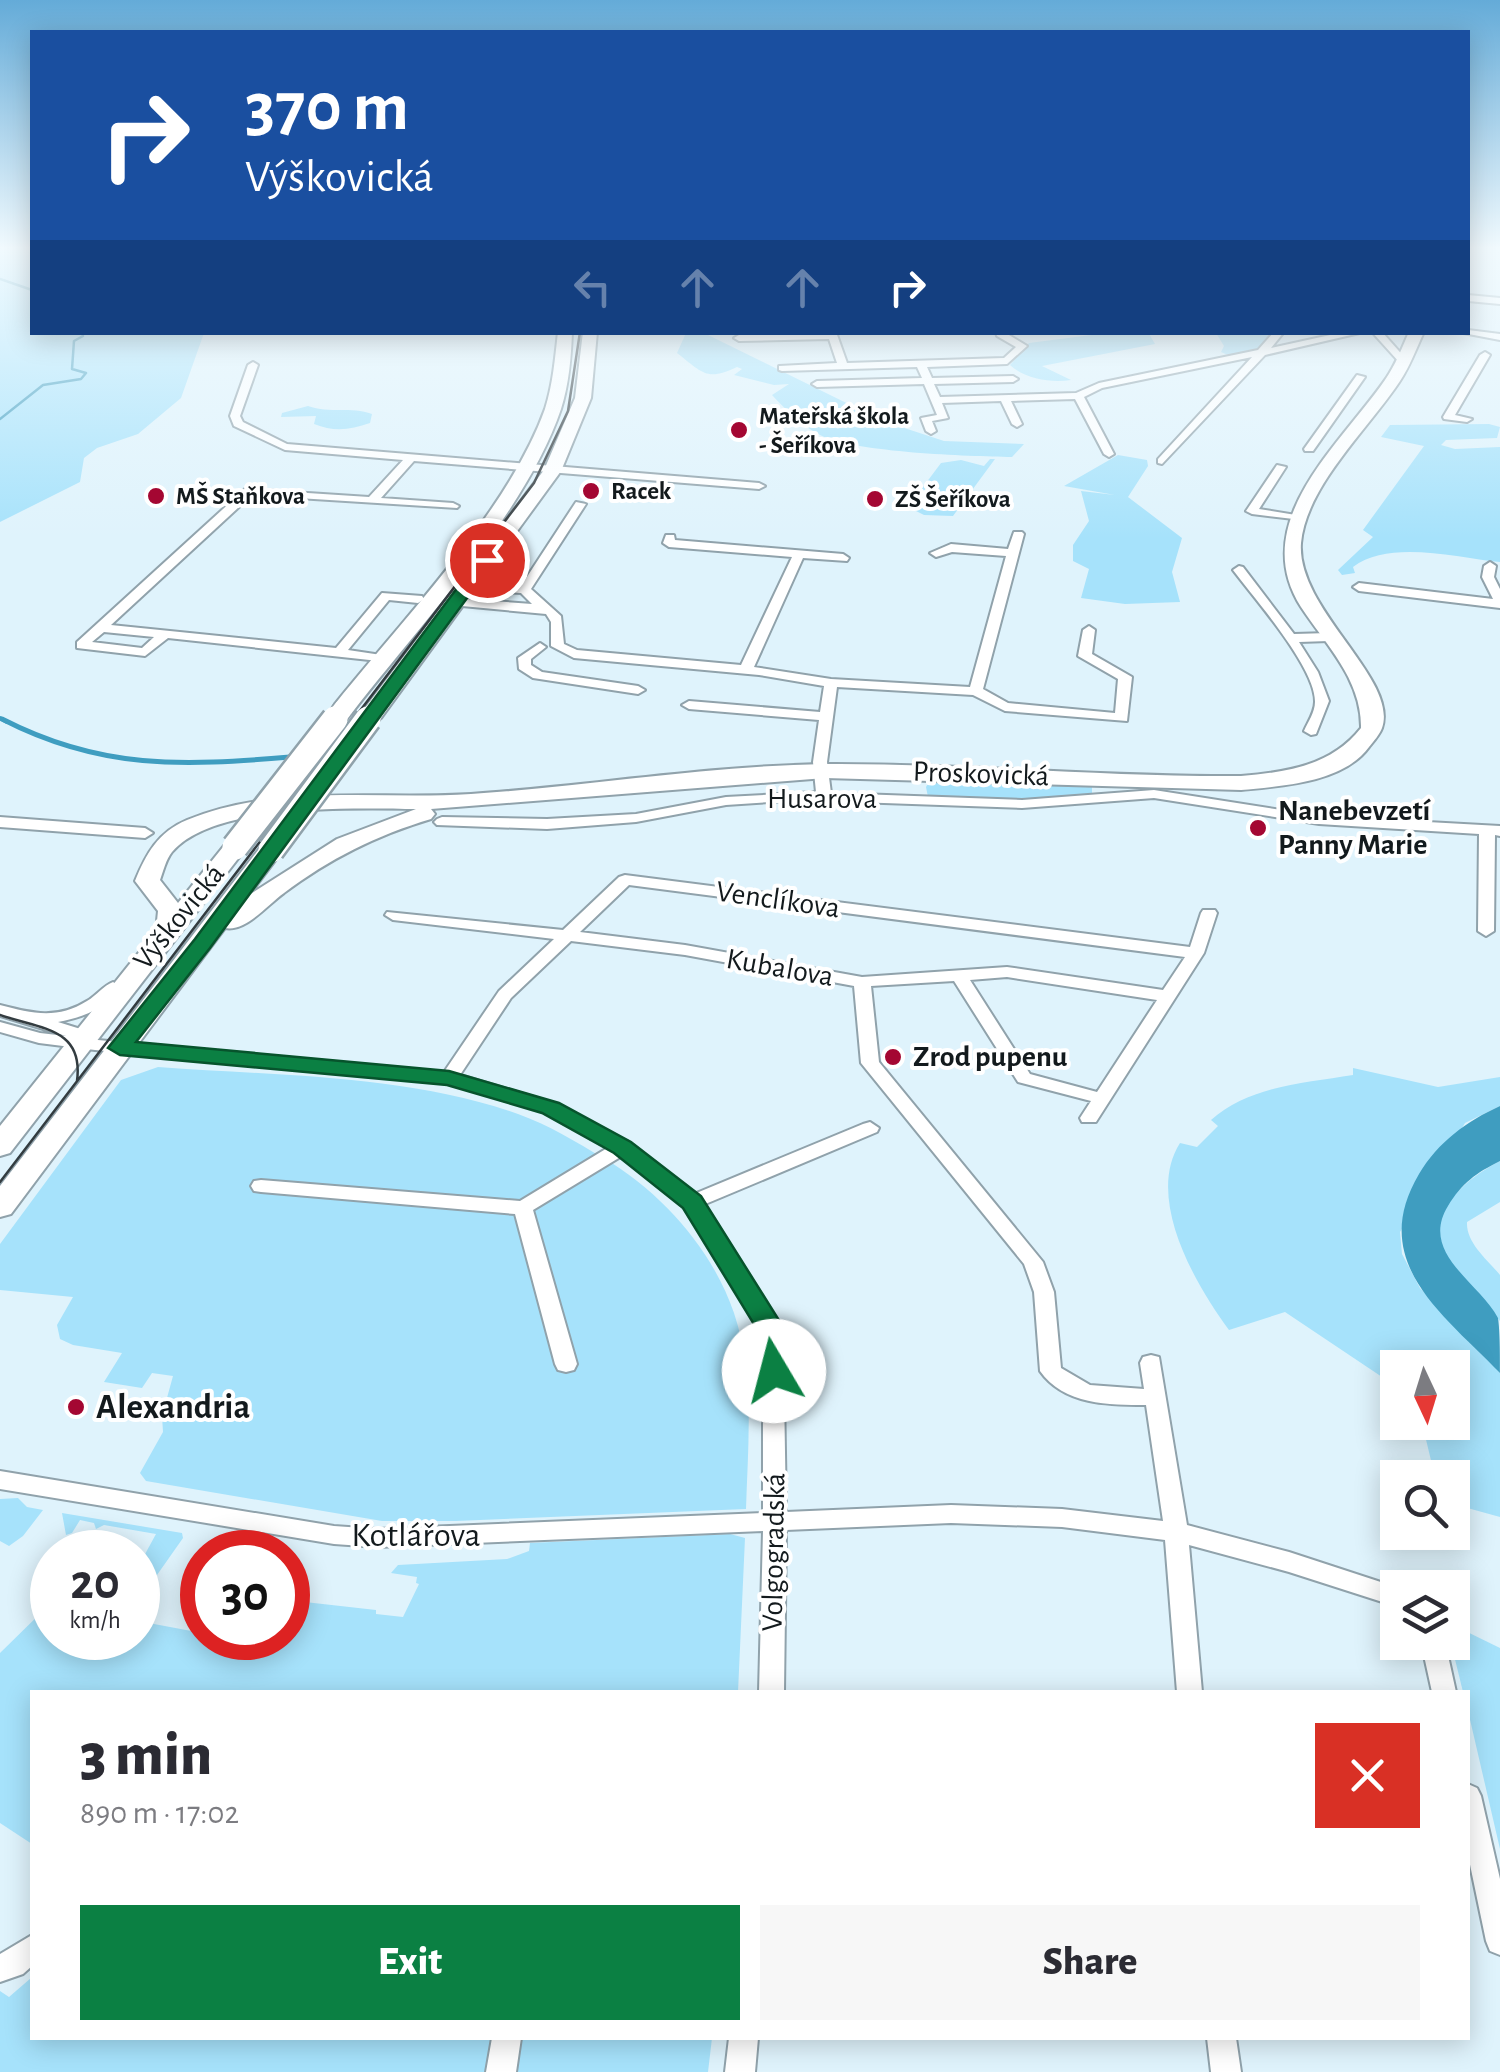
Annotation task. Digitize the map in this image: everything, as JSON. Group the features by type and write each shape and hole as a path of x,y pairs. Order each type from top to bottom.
{"street":[{"name":"Výškovická","path":"0,1146 481,534 539,470 558,398 563,346"},
{"name":"Výškovická","path":"0,1207 373,712 467,594 583,398 589,346"},
{"path":"835,346 843,366"},
{"path":"782,368 1007,361 1021,346"},
{"path":"1162,460 1270,346"},
{"path":"936,400 1078,396 1099,386 1300,346"},
{"path":"1388,346 1403,362"},
{"name":"Proskovická","path":"468,801 663,780 822,771 1218,784 1307,773 1360,746 1376,710 1368,688 1303,599 1292,568 1291,548 1298,518 1410,346"},
{"path":"1472,354 1500,358"},
{"path":"1467,419 1448,416 1484,356"},
{"path":"921,364 943,418 926,418 931,431"},
{"path":"253,365 235,416 238,424 285,447 759,486"},
{"path":"1309,449 1360,377"},
{"path":"818,384 1013,379"},
{"path":"1078,396 1109,454"},
{"path":"1004,398 1017,424"},
{"path":"1344,399 1374,404"},
{"path":"372,500 410,459"},
{"path":"1280,467 1252,511 1298,518"},
{"path":"163,636 145,652 82,645 249,491 453,506"},
{"path":"525,590 580,504"},
{"path":"976,691 1018,534"},
{"path":"670,537 669,543 842,558"},
{"path":"936,553 952,548 1014,552"},
{"path":"753,670 799,554"},
{"path":"1490,566 1488,577 1500,602"},
{"path":"1240,570 1290,638 1320,688 1320,710 1311,730"},
{"path":"1359,587 1500,602"},
{"path":"467,594 525,590 555,616 559,630 557,646 574,654 753,670 832,683 976,691 1005,707 1122,718 1125,678 1085,656 1089,630"},
{"path":"467,594 541,606"},
{"path":"339,652 386,596 418,599"},
{"path":"103,628 383,659"},
{"path":"1290,638 1329,637"},
{"path":"540,647 526,658 524,666 538,675 638,690"},
{"path":"824,797 824,716 832,683"},
{"path":"688,705 824,716"},
{"name":"Husarova","path":"442,822 547,824 636,818 726,801 824,797 1022,804 1154,794 1318,820 1494,830"},
{"path":"168,930 172,914 148,886 147,874 152,862 175,836 215,816 264,806 468,801"},
{"path":"182,970 264,896 334,848 383,826 468,801"},
{"path":"0,822 145,833"},
{"path":"1486,930 1494,830"},
{"name":"Venclíkova","path":"449,1078 505,995 625,880 1196,953"},
{"path":"163,899 188,899 208,882"},
{"path":"1088,1118 1196,953 1208,913"},
{"name":"Kubalova","path":"394,916 686,950 862,982 1006,972 1167,996"},
{"path":"960,976 1024,1078 1100,1098"},
{"path":"23,1017 52,1018 85,1011 131,977"},
{"path":"862,982 870,1063 1033,1262 1044,1292 1051,1371 1068,1387 1087,1395 1154,1396"},
{"path":"0,1010 82,1040"},
{"path":"0,1026 34,1037 57,1050 63,1060 61,1067"},
{"path":"34,1037 82,1040"},
{"name":"Volgogradská","path":"82,1040 120,1048 449,1078 550,1108 623,1148 692,1202 773,1333 772,1690"},
{"path":"692,1202 870,1128"},
{"path":"260,1186 523,1208 623,1148"},
{"path":"523,1208 566,1364"},
{"path":"1151,1363 1176,1532 1189,1690"},
{"name":"Kotlářova","path":"0,1480 334,1535 377,1538 950,1514 1062,1518 1176,1532 1289,1562 1380,1592"},
{"path":"1437,1660 1444,1690"},
{"path":"1470,1805 1500,1942"},
{"path":"0,1968 14,1964 30,1952"},
{"path":"501,2072 507,2040"},
{"path":"740,2072 744,2040"},
{"path":"1222,2040 1226,2072"}],"shaded area":[{"path":"0,346 200,346 181,398 138,434 97,448 84,458 80,482 0,522"},
{"path":"680,346 730,346 883,421 944,441 1024,444 1012,457 913,452 837,441 807,427 772,395 789,384 774,385 734,375 742,369 737,367 718,374 705,373 677,353"},
{"path":"1027,346 1146,346 1042,366 1071,380 1039,379 1010,365"},
{"path":"1224,346 1266,346 1246,356 1221,352"},
{"path":"308,406 372,414 370,423 342,429 314,424 316,416 281,417 282,413"},
{"path":"1390,425 1500,427 1497,438 1446,440 1441,445 1455,449 1500,447 1500,562 1404,552 1368,559 1353,567 1355,573 1342,575 1338,570 1373,537 1363,530 1424,446 1381,437"},
{"path":"1118,455 1147,460 1148,466 1128,497 1182,538 1172,572 1180,602 1125,604 1081,598 1089,569 1073,561 1073,545 1089,521 1081,491 1115,495 1064,486"},
{"path":"995,459 953,516 924,515 908,507 941,463 961,460 984,466"},
{"path":"931,779 1092,787 1092,794 1015,800 928,797 926,787"},
{"path":"158,1067 340,1079 475,1101 541,1123 584,1146 646,1188 699,1245 734,1313 748,1385 746,1509 382,1521 146,1481 140,1473 163,1432 162,1416 173,1376 152,1373 142,1388 104,1382 122,1353 60,1339 57,1325 73,1297 0,1290 0,1244 121,1080"},
{"path":"1353,1068 1438,1087 1500,1077 1500,1106 1465,1123 1400,1232 1402,1254 1420,1288 1500,1373 1500,1517 1470,1509 1470,1460 1431,1460 1426,1440 1470,1440 1470,1350 1380,1350 1380,1376 1285,1312 1229,1330 1202,1289 1179,1240 1168,1189 1171,1165 1180,1143 1197,1147 1218,1126 1211,1120 1242,1100 1278,1088 1353,1075"},
{"path":"1500,1106 1500,1161 1470,1179 1453,1198 1441,1223 1441,1238 1455,1266 1498,1318 1500,1373 1419,1284 1407,1260 1402,1234 1405,1205 1419,1174 1435,1152 1476,1118"},
{"path":"1500,1161 1500,1202 1467,1222 1474,1244 1500,1275 1500,1321 1456,1271 1440,1238 1440,1223 1463,1186"},
{"path":"18,1498 27,1507 43,1510 23,1536 9,1546 0,1541 0,1499"},
{"path":"62,1513 180,1533 180,1542 160,1571 160,1530 104,1525 96,1529 94,1523 80,1520 74,1530 65,1530"},
{"path":"730,1534 745,1538 738,1690 30,1690 30,1843 0,1823 0,1653 30,1624 30,1660 160,1660 160,1625 180,1629 180,1660 310,1660 310,1603 403,1617 419,1584 417,1577 391,1573 398,1565 507,1559 529,1551 530,1543"},
{"path":"1470,1633 1500,1648 1500,1849 1470,1720 1470,1690 1463,1690 1455,1660 1470,1660"},
{"path":"30,1979 30,2040 712,2040 708,2072 0,2072 0,1991 9,1997"}],"waterway":[{"path":"0,419 43,385 81,379 86,373 72,369 74,346"},
{"path":"0,718 7,722"},
{"path":"2,719 38,736 108,756 178,762 290,757"}],"tram line":[{"path":"0,1182 534,483 568,411 578,346"},
{"path":"0,1015 44,1028 67,1041 74,1050 77,1081"}],"place":[{"name":"Mateřská škola - Šeříkova","path":"739,430"},
{"name":"Racek","path":"591,491"},
{"name":"MŠ Staňkova","path":"156,496"},
{"name":"ZŠ Šeříkova","path":"875,499"},
{"name":"Nanebevzetí Panny Marie","path":"1258,828"},
{"name":"Zrod pupenu","path":"893,1057"},
{"name":"Alexandria","path":"76,1407"}],"route":[{"path":"487,560 120,1048 449,1078 550,1108 623,1148 692,1202 773,1333 774,1371"}]}
